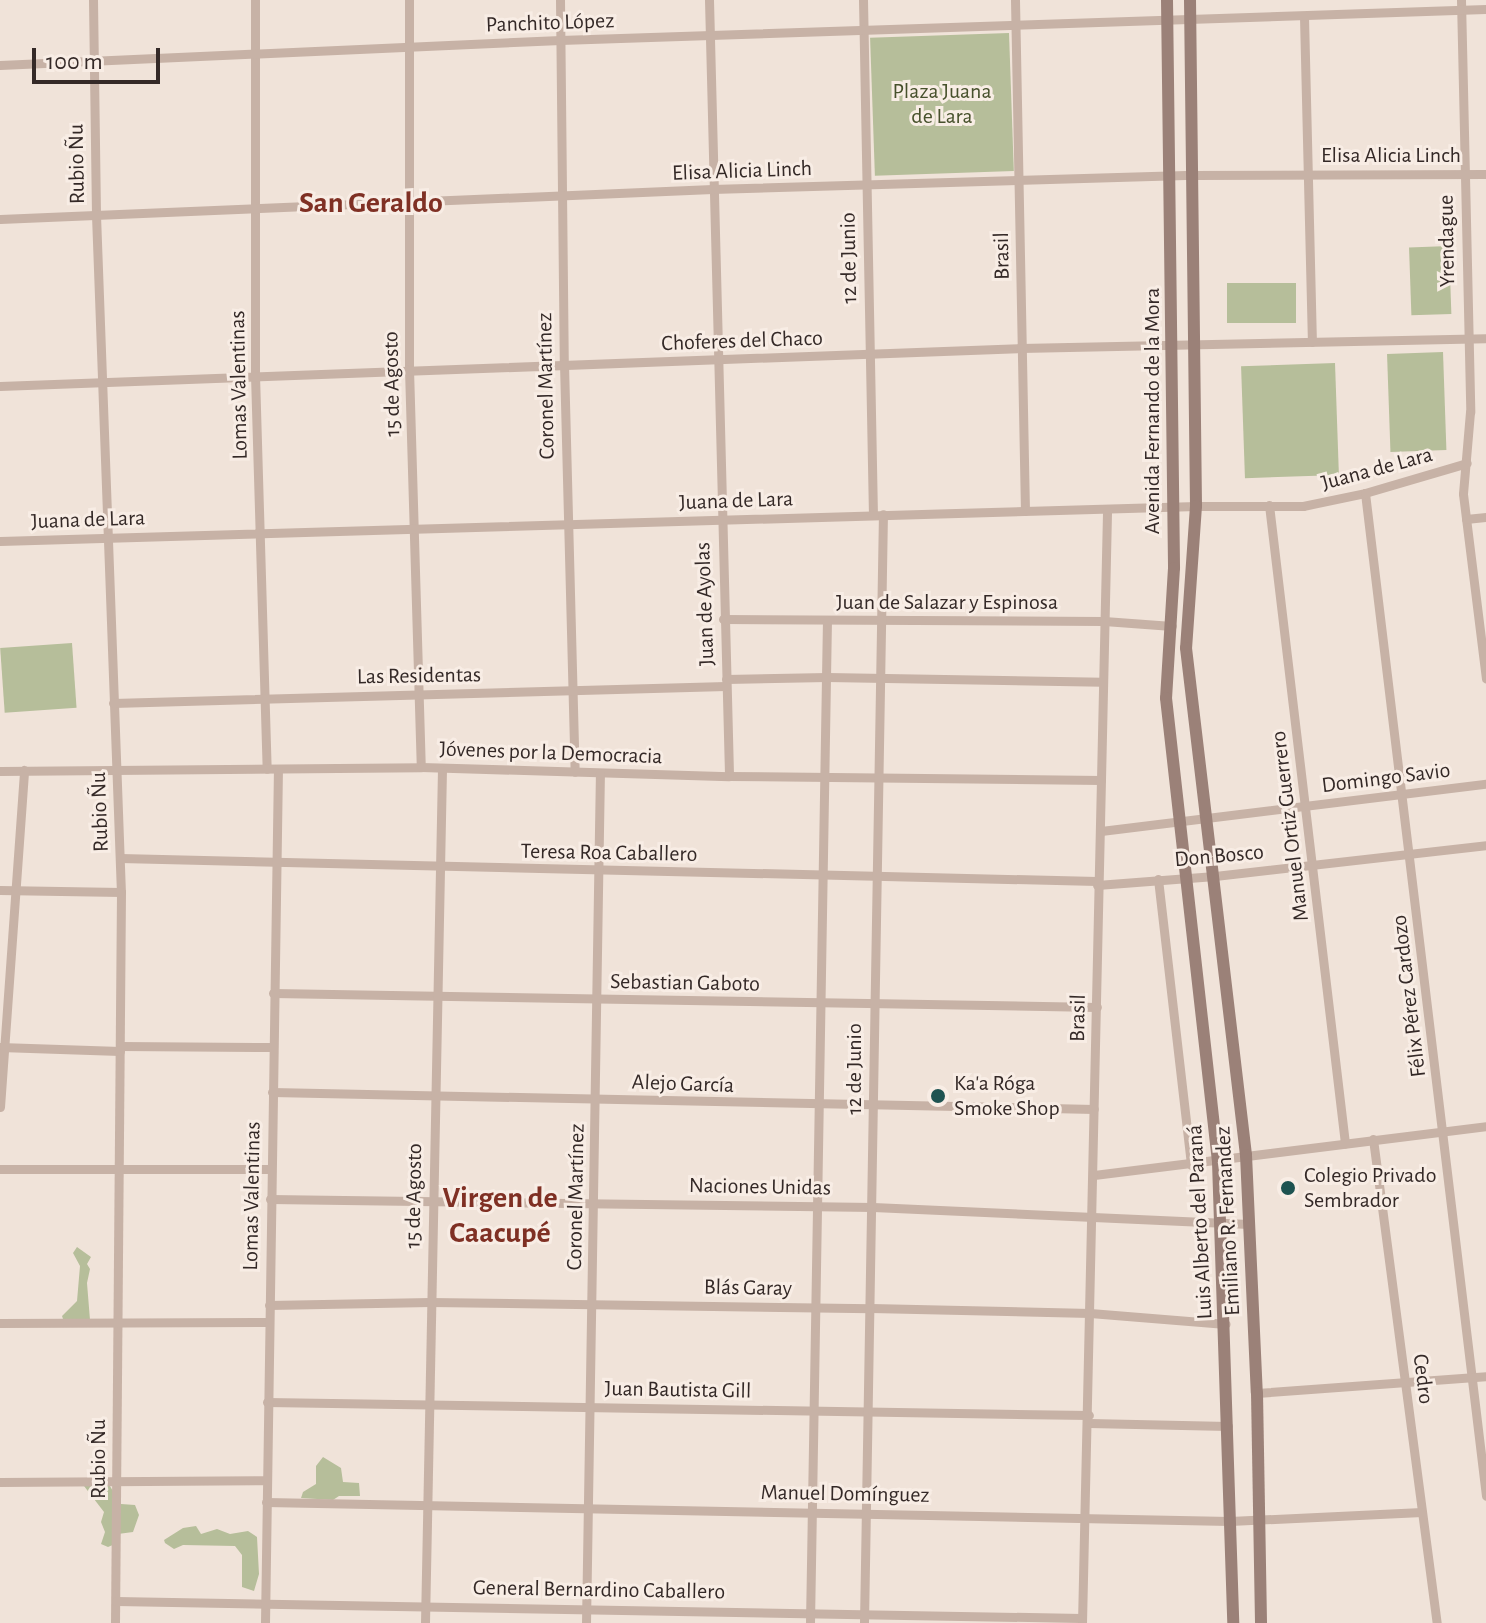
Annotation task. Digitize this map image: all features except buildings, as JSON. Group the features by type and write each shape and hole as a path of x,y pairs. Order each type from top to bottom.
{"main road":[{"name":"Avenida Fernando de la Mora","path":"1167,0 1174,508 1172,626 1166,698 1181,820"},
{"name":"Avenida Fernando de la Mora","path":"1190,0 1196,506 1186,648 1208,818"},
{"name":"Emiliano R. Fernandez","path":"1208,818 1246,1155 1257,1393 1261,1623"},
{"name":"Luis Alberto del Paraná","path":"1181,820 1218,1162 1226,1324 1233,1623"}],"street":[{"name":"Rubio Ñu","path":"93,0 96,215 121,892 115,1623"},
{"name":"Lomas Valentinas","path":"255,0 255,375 276,862 265,1623"},
{"name":"15 de Agosto","path":"409,0 409,369 421,767"},
{"name":"Coronel Martínez","path":"560,0 567,524 575,772"},
{"name":"Juan de Ayolas","path":"709,0 729,776"},
{"name":"12 de Junio","path":"863,0 869,355 881,621 864,1619"},
{"name":"Brasil","path":"1015,0 1025,511"},
{"name":"Panchito López","path":"0,65 560,40 1304,17 1461,5 1486,9"},
{"name":"Yrendague","path":"1461,5 1470,412 1463,494 1486,679"},
{"path":"1304,17 1312,342"},
{"name":"Elisa Alicia Linch","path":"0,219 712,189 1194,175 1486,174"},
{"name":"Choferes del Chaco","path":"0,386 1021,348 1486,338"},
{"name":"Juana de Lara","path":"0,541 878,514 1303,506 1365,493 1467,463"},
{"name":"Félix Pérez Cardozo","path":"1365,493 1486,1496"},
{"name":"Manuel Ortiz Guerrero","path":"1269,505 1345,1143"},
{"name":"Brasil","path":"1082,1621 1089,1419 1097,883 1101,831 1107,509"},
{"path":"1466,519 1486,517"},
{"name":"Juan de Salazar y Espinosa","path":"723,619 1104,621 1172,626"},
{"name":"12 de Junio","path":"810,1618 827,620"},
{"name":"Las Residentas","path":"113,703 572,691 827,677 1102,682"},
{"name":"Jóvenes por la Democracia","path":"0,771 421,767 729,776 1101,780"},
{"path":"0,1107 24,770"},
{"name":"15 de Agosto","path":"425,1623 442,770"},
{"name":"Coronel Martínez","path":"586,1623 600,773"},
{"name":"Domingo Savio","path":"1101,831 1486,784"},
{"name":"Don Bosco","path":"1097,883 1215,876 1486,845"},
{"name":"Teresa Roa Caballero","path":"120,858 1097,883"},
{"path":"1158,879 1191,1165"},
{"path":"0,890 121,892"},
{"name":"Sebastian Gaboto","path":"273,993 1097,1007"},
{"path":"3,1048 272,1047"},
{"name":"Alejo García","path":"272,1092 1094,1109"},
{"path":"1094,1175 1218,1162 1246,1155 1486,1126"},
{"name":"Cedro","path":"1373,1139 1437,1623"},
{"path":"0,1169 271,1169"},
{"name":"Naciones Unidas","path":"270,1199 818,1205 1249,1224"},
{"name":"Blás Garay","path":"269,1305 430,1302 871,1308 1090,1313 1226,1324"},
{"path":"0,1323 268,1322"},
{"path":"1257,1393 1486,1376"},
{"name":"Juan Bautista Gill","path":"267,1402 868,1410 1228,1426"},
{"path":"0,1482 266,1480"},
{"name":"Manuel Domínguez","path":"266,1502 812,1510 1230,1521 1422,1512"},
{"name":"General Bernardino Caballero","path":"116,1601 586,1607 810,1618 1082,1621"}],"green space":[{"name":"Plaza Juana de Lara","path":"1009,33 1014,171 875,176 870,38"},
{"path":"1449,246 1451,314 1411,315 1409,247"},
{"path":"1227,283 1296,283 1296,323 1227,323"},
{"path":"1443,352 1446,450 1390,452 1387,354"},
{"path":"1335,363 1339,475 1245,478 1241,366"},
{"path":"72,643 77,708 5,713 0,648"},
{"path":"77,1247 91,1257 87,1264 90,1269 87,1283 90,1320 63,1319 62,1316 77,1301 80,1266 73,1253"},
{"path":"323,1457 341,1468 343,1482 359,1483 360,1496 339,1496 333,1500 301,1498 303,1492 316,1484 316,1466"},
{"path":"108,1483 121,1504 135,1505 139,1515 133,1532 118,1534 115,1544 108,1547 101,1544 105,1532 101,1522 104,1512 84,1486"},
{"path":"196,1526 201,1534 217,1529 230,1534 248,1531 257,1537 259,1574 254,1591 242,1587 242,1555 235,1546 183,1545 174,1549 165,1543 164,1540 183,1528"}],"place":[{"name":"Ka'a Róga Smoke Shop","path":"938,1096"},
{"name":"Colegio Privado Sembrador","path":"1288,1188"}],"district":[{"name":"San Geraldo","path":"371,203"},
{"name":"Virgen de Caacupé","path":"500,1215"}]}
